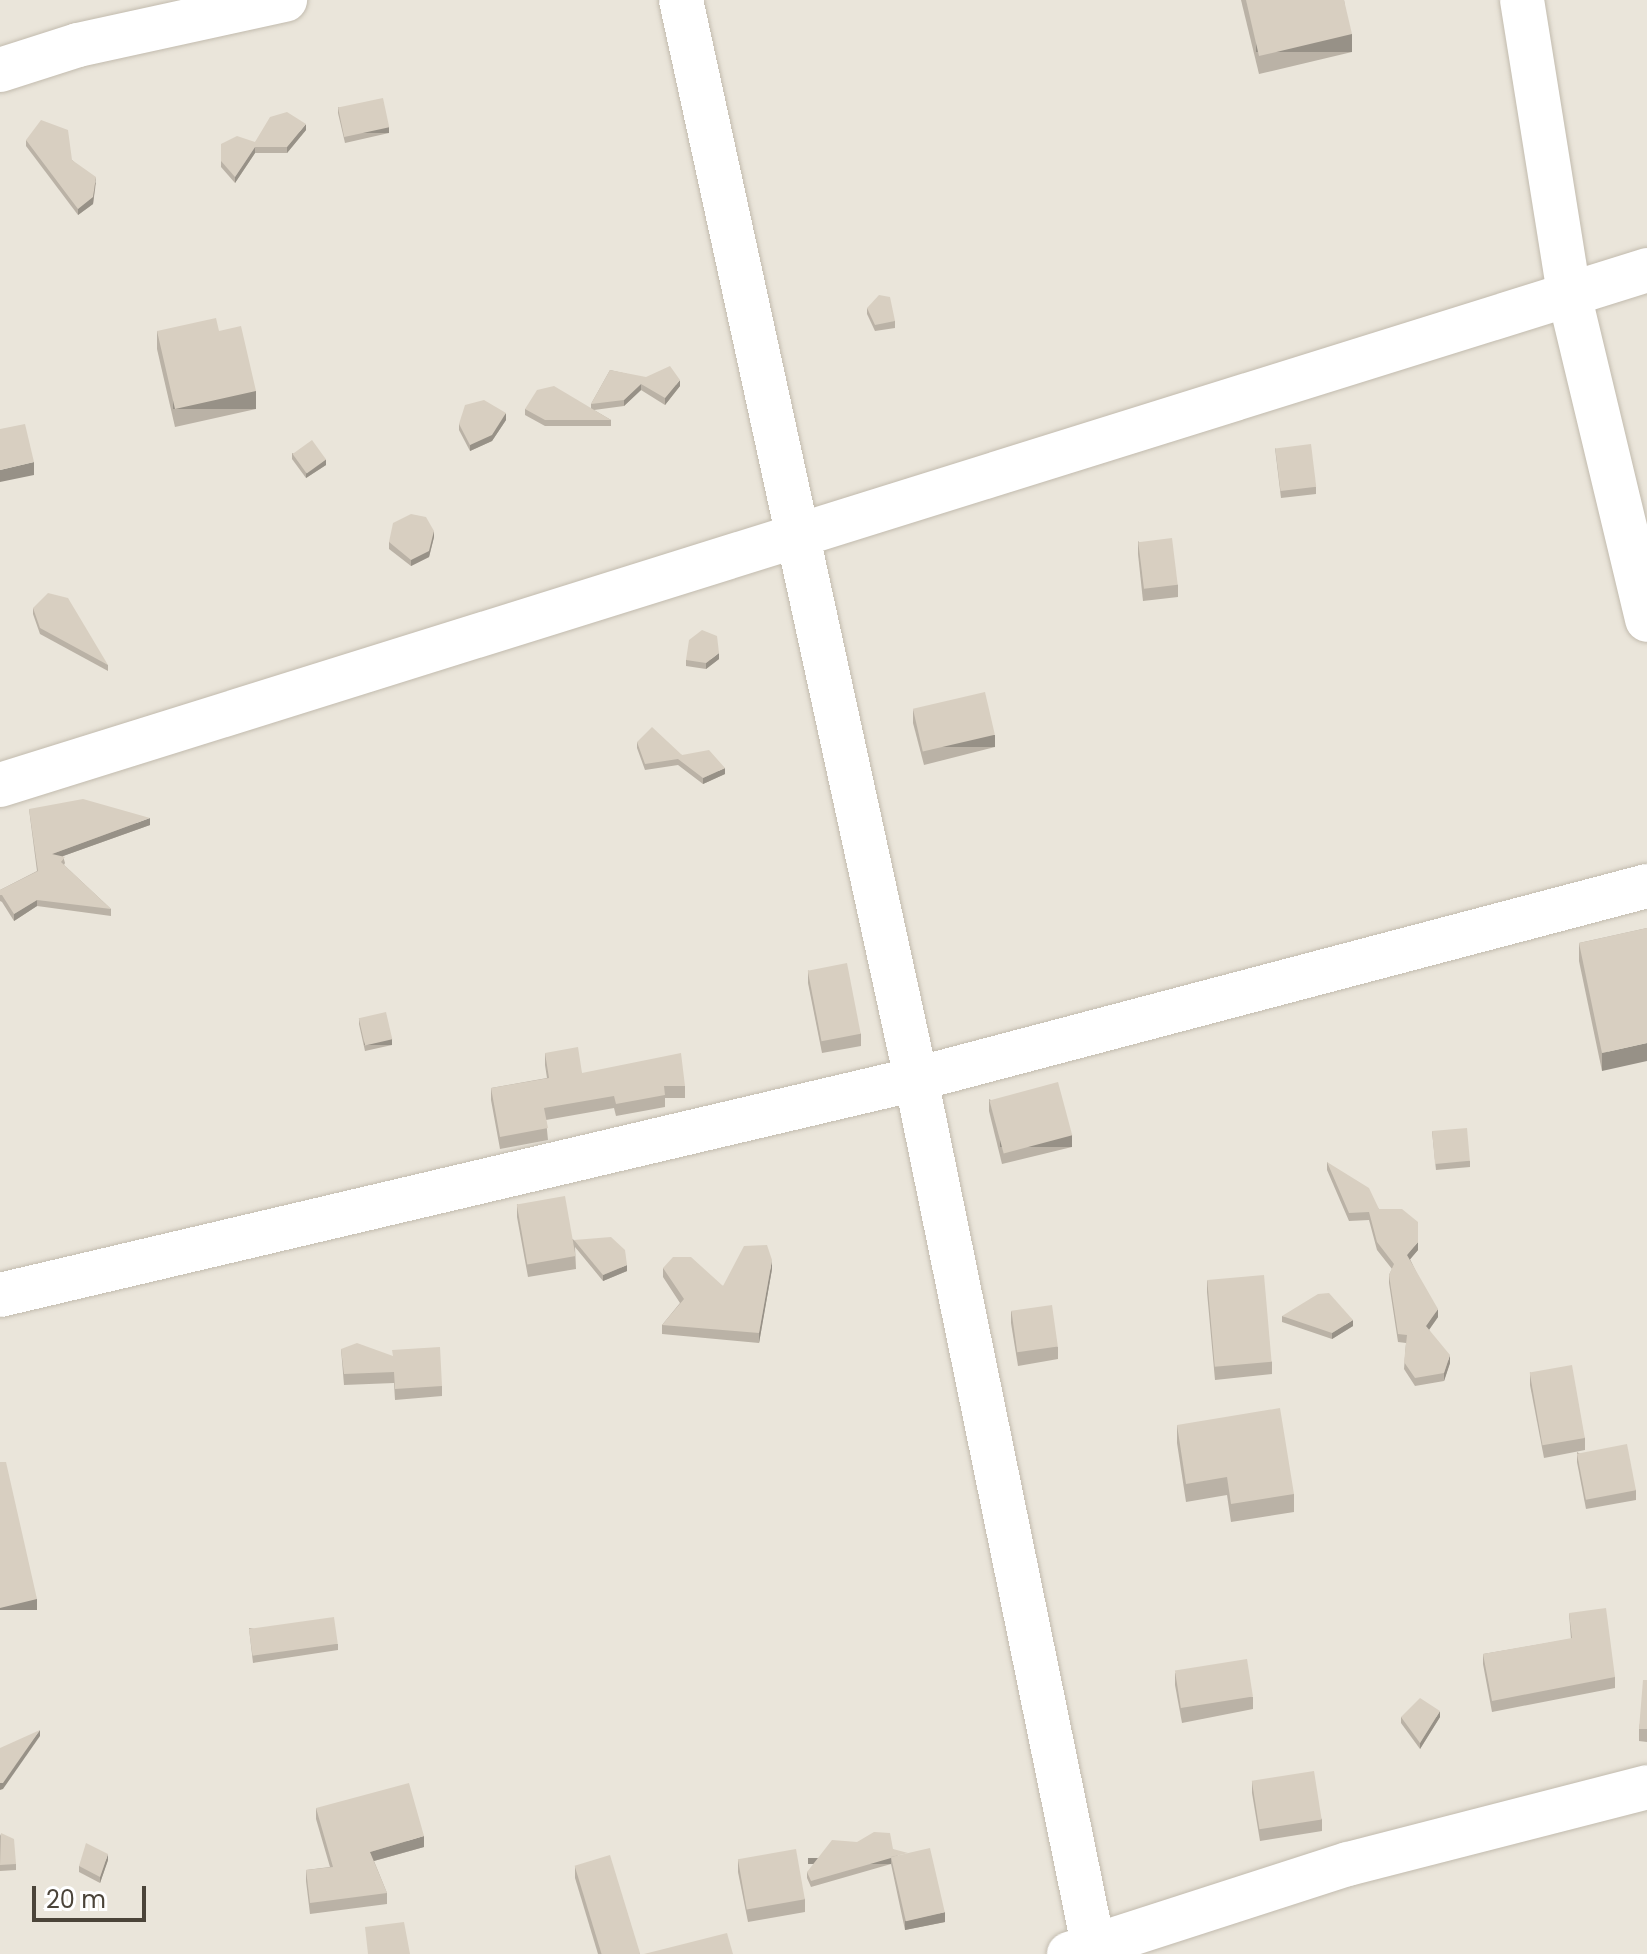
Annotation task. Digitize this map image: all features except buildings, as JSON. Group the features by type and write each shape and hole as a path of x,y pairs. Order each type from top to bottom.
{"street":[{"path":"0,70 78,45 285,0"},
{"path":"681,0 916,1079 1086,1952 1348,1864 1647,1787"},
{"path":"1522,0 1569,294 1647,620"},
{"path":"0,785 1647,270"},
{"path":"0,1295 916,1079 1647,886"}],"shaded area":[{"path":"0,0 1647,0 1647,1954 0,1954"}]}
